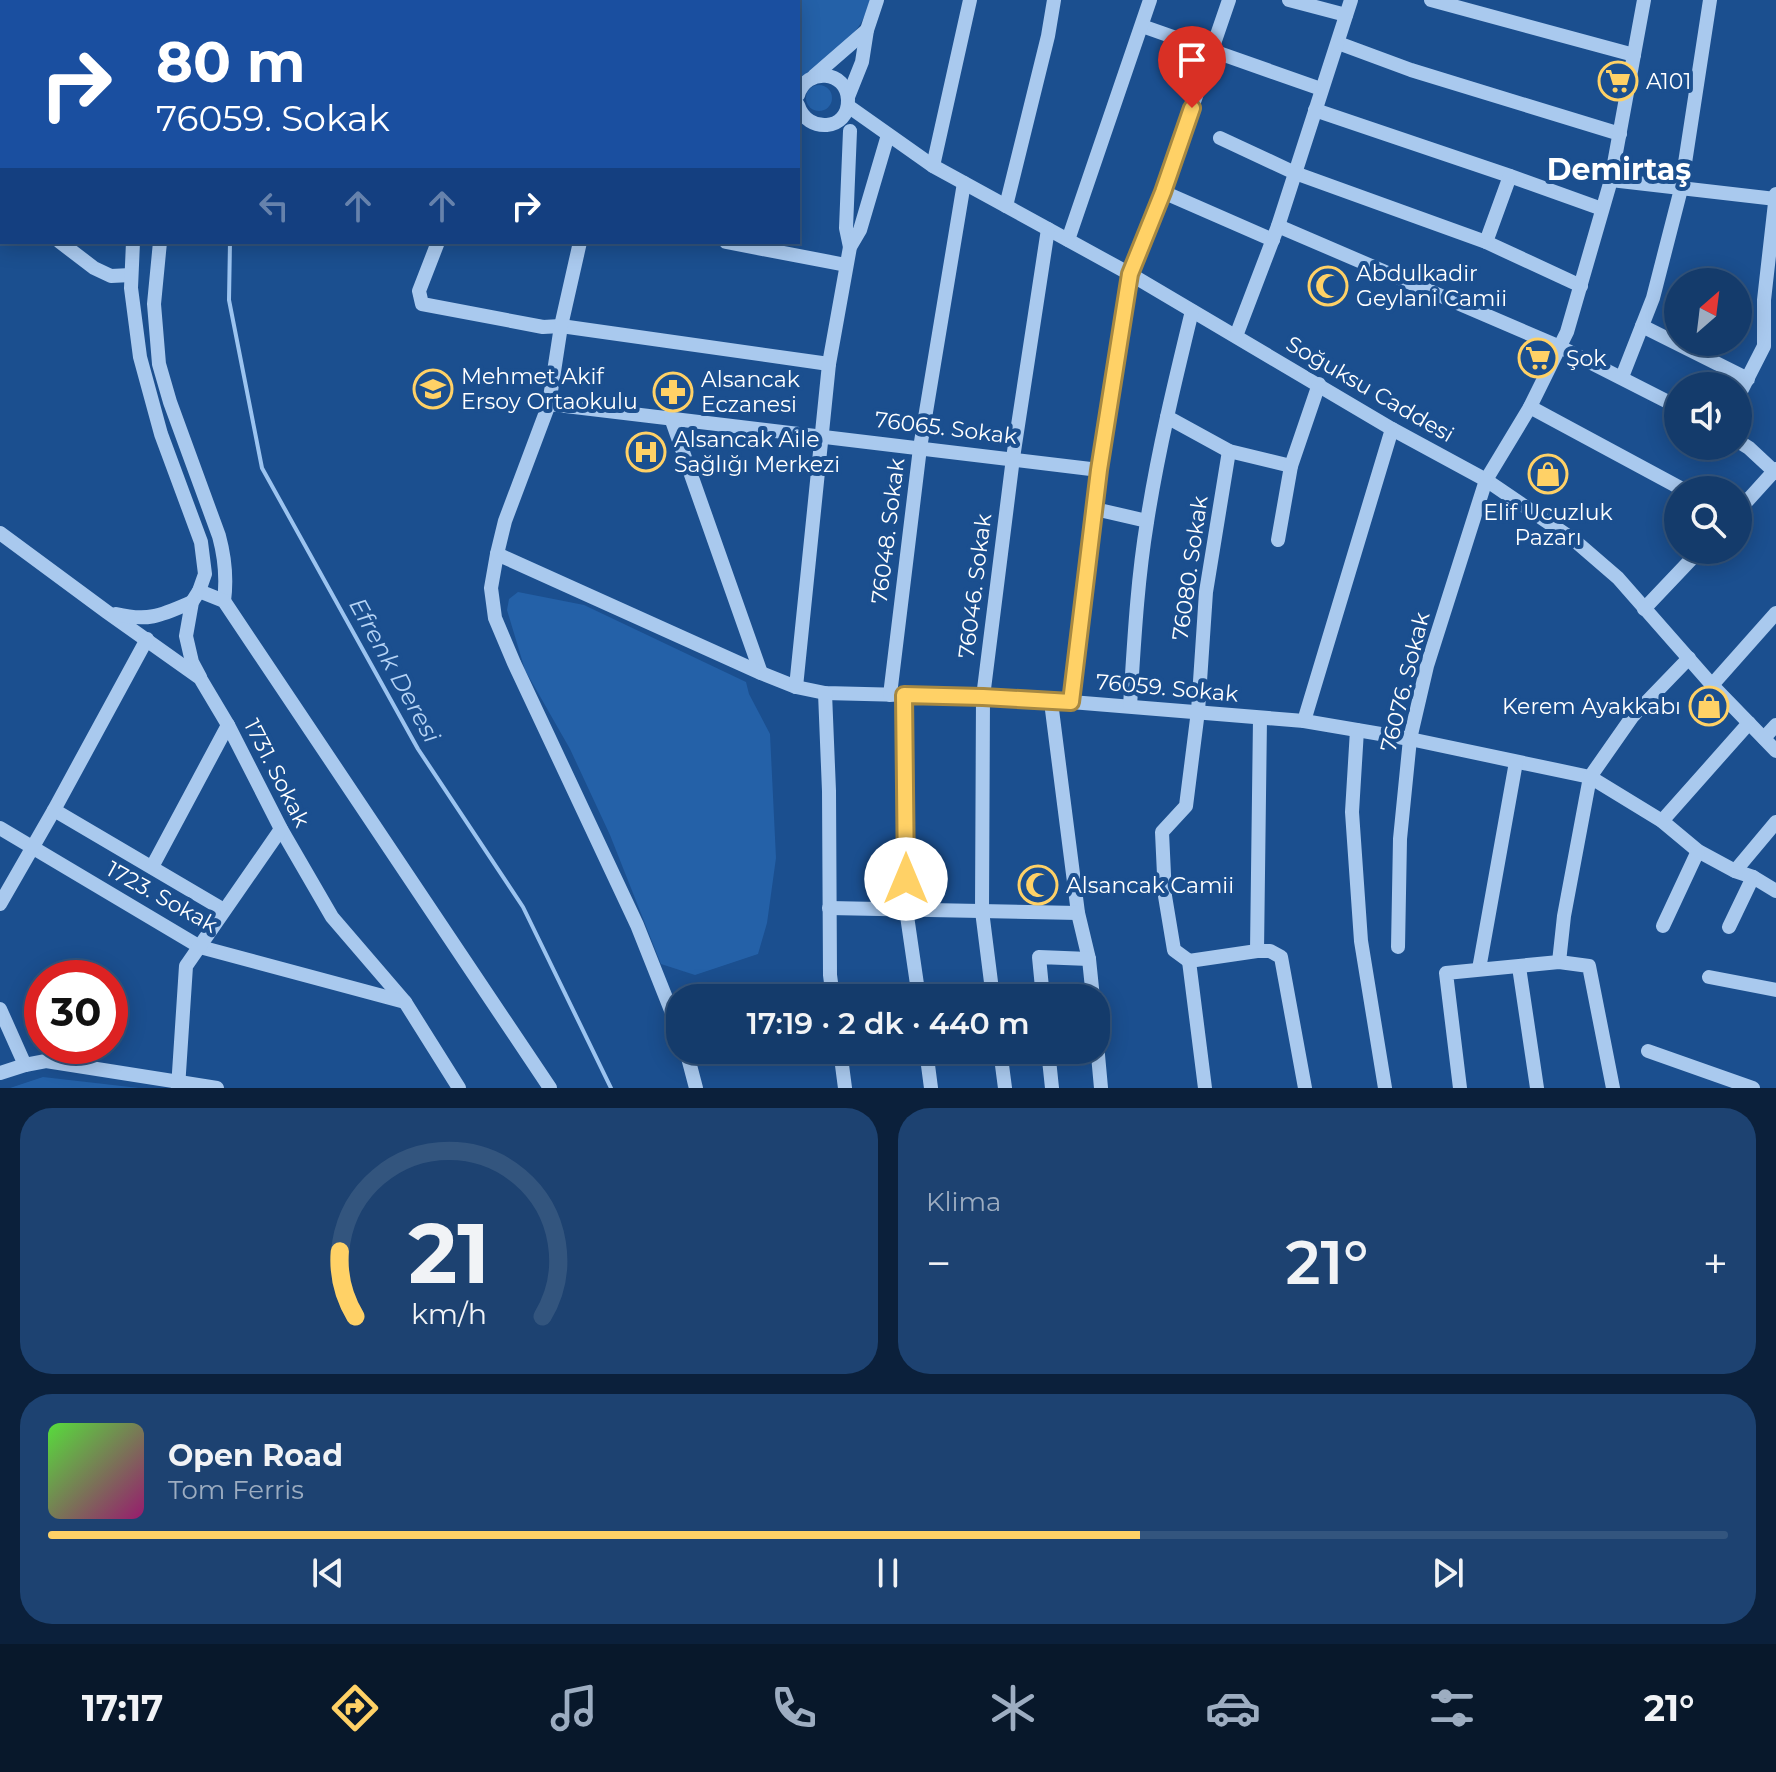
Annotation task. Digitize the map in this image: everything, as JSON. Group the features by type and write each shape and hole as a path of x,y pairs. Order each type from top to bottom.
{"street":[{"path":"800,126 831,124 844,114 862,62 867,30 877,0"},
{"path":"933,166 970,0"},
{"path":"1006,206 1054,0"},
{"path":"1068,240 1150,0"},
{"path":"1071,702 1099,470 1130,274 1163,192 1229,0"},
{"path":"1236,336 1276,233 1348,7 1289,0"},
{"path":"1431,0 1634,55"},
{"name":"76076. Sokak","path":"1398,947 1400,839 1410,739 1427,666 1486,480 1530,407 1567,332 1611,180 1644,0"},
{"path":"1622,377 1653,298 1681,189 1710,0"},
{"path":"1142,26 1321,89"},
{"path":"806,81 867,30"},
{"path":"1338,43 1411,70 1620,134"},
{"name":"Soğuksu Caddesi","path":"806,81 824,75 833,77 841,82 848,102 933,166 1130,274 1392,429 1486,480 1574,540 1618,578 1712,685 1776,751"},
{"path":"800,110 815,124"},
{"path":"1315,110 1602,209"},
{"path":"796,687 829,364 850,247 860,230 888,135 850,131 838,121"},
{"path":"850,131 846,228 850,247"},
{"path":"1220,138 1295,173 1486,242 1581,286"},
{"path":"1486,242 1510,176"},
{"path":"1611,180 1776,197 1772,267 1764,300 1770,348 1752,373"},
{"name":"76048. Sokak","path":"917,984 906,909 897,695 920,448 964,183"},
{"path":"1163,192 1276,233 1560,347 1664,400"},
{"name":"76046. Sokak","path":"991,984 982,911 983,697 1013,458 1048,229"},
{"path":"63,244 94,268 111,276 131,275"},
{"path":"133,244 131,288 144,373 161,434 201,542 205,574 186,636 192,662 200,678"},
{"path":"160,244 154,304 159,364 219,536 225,559 224,601 550,1088"},
{"path":"437,244 419,291 422,304 543,327 561,326 829,364"},
{"path":"580,244 561,326 549,404 505,521 491,588 495,618 520,677 637,925 666,998"},
{"path":"736,244 846,265"},
{"path":"1130,706 1137,590 1147,521 1192,311"},
{"path":"1642,326 1734,372"},
{"path":"1278,540 1291,466 1319,384"},
{"name":"76065. Sokak","path":"549,404 1099,470"},
{"path":"1530,407 1664,479"},
{"path":"1167,417 1229,451 1291,466"},
{"path":"671,418 761,673"},
{"path":"1304,721 1392,429"},
{"name":"76080. Sokak","path":"1189,961 1174,950 1165,896 1162,832 1186,806 1198,711 1206,592 1229,451"},
{"path":"1752,451 1775,471 1752,496"},
{"path":"1095,509 1147,521"},
{"name":"1731. Sokak","path":"0,533 200,678 332,917 405,1002 459,1088"},
{"name":"76059. Sokak","path":"497,554 761,673 796,687 825,693 1071,702 1304,721 1410,739 1590,777 1662,821 1698,851 1776,891"},
{"path":"1644,609 1687,564"},
{"path":"107,612 132,618 157,617 196,596 224,601"},
{"path":"1712,685 1776,613"},
{"path":"0,904 147,639"},
{"path":"1559,962 1564,916 1590,777 1632,717 1689,658"},
{"path":"825,693 831,984"},
{"path":"1051,702 1078,913 1092,984"},
{"path":"1257,951 1260,718"},
{"path":"1662,821 1749,723"},
{"path":"152,867 228,725"},
{"path":"1764,738 1776,725"},
{"path":"1357,730 1352,812 1361,941 1385,1088"},
{"path":"1479,969 1516,762"},
{"path":"54,810 224,910"},
{"path":"1735,871 1776,822"},
{"name":"1723. Sokak","path":"0,828 200,947 405,1002"},
{"path":"178,1084 186,966 281,829"},
{"path":"1663,926 1698,851"},
{"path":"1729,927 1753,877"},
{"path":"829,908 1078,913"},
{"path":"1205,1088 1189,961 1257,951 1270,951 1281,957 1305,1088"},
{"path":"1042,984 1039,957 1089,959"},
{"path":"1460,1088 1446,973 1559,962 1589,966 1613,1088"},
{"path":"1519,967 1537,1088"},
{"path":"1709,977 1776,990"},
{"path":"0,1009 25,1065"},
{"path":"1648,1051 1753,1088"},
{"path":"0,1073 46,1061 217,1088"},
{"path":"690,1064 696,1088"},
{"path":"842,1064 845,1088"},
{"path":"928,1064 931,1088"},
{"path":"1002,1064 1005,1088"},
{"path":"1049,1064 1052,1088"},
{"path":"1099,1064 1101,1088"}],"shaded area":[{"path":"800,0 871,0 859,25 832,55 800,79"},
{"path":"819,85 829,88 832,98 829,108 819,111 809,108 806,98 809,88"},
{"path":"518,592 584,605 746,682 770,734 776,858 767,923 758,954 695,975 661,964 610,835 570,749 525,670 507,610 509,599"},
{"path":"43,1077 139,1088 10,1088"}],"waterway":[{"name":"Efrenk Deresi","path":"230,244 229,300 262,468 418,749 523,907 611,1088"}],"place":[{"name":"A101","path":"1618,81"},
{"name":"Abdulkadir Geylani Camii","path":"1328,286"},
{"name":"Şok","path":"1538,358"},
{"name":"Mehmet Akif Ersoy Ortaokulu","path":"433,389"},
{"name":"Alsancak Eczanesi","path":"673,392"},
{"name":"Alsancak Aile Sağlığı Merkezi","path":"646,452"},
{"name":"Elif Ucuzluk Pazarı","path":"1548,474"},
{"name":"Kerem Ayakkabı","path":"1709,706"},
{"name":"Alsancak Camii","path":"1038,885"}],"district":[{"name":"Demirtaş","path":"1619,169"}],"route":[{"path":"906,879 904,695 1071,702 1099,470 1130,274 1192,108"}]}
